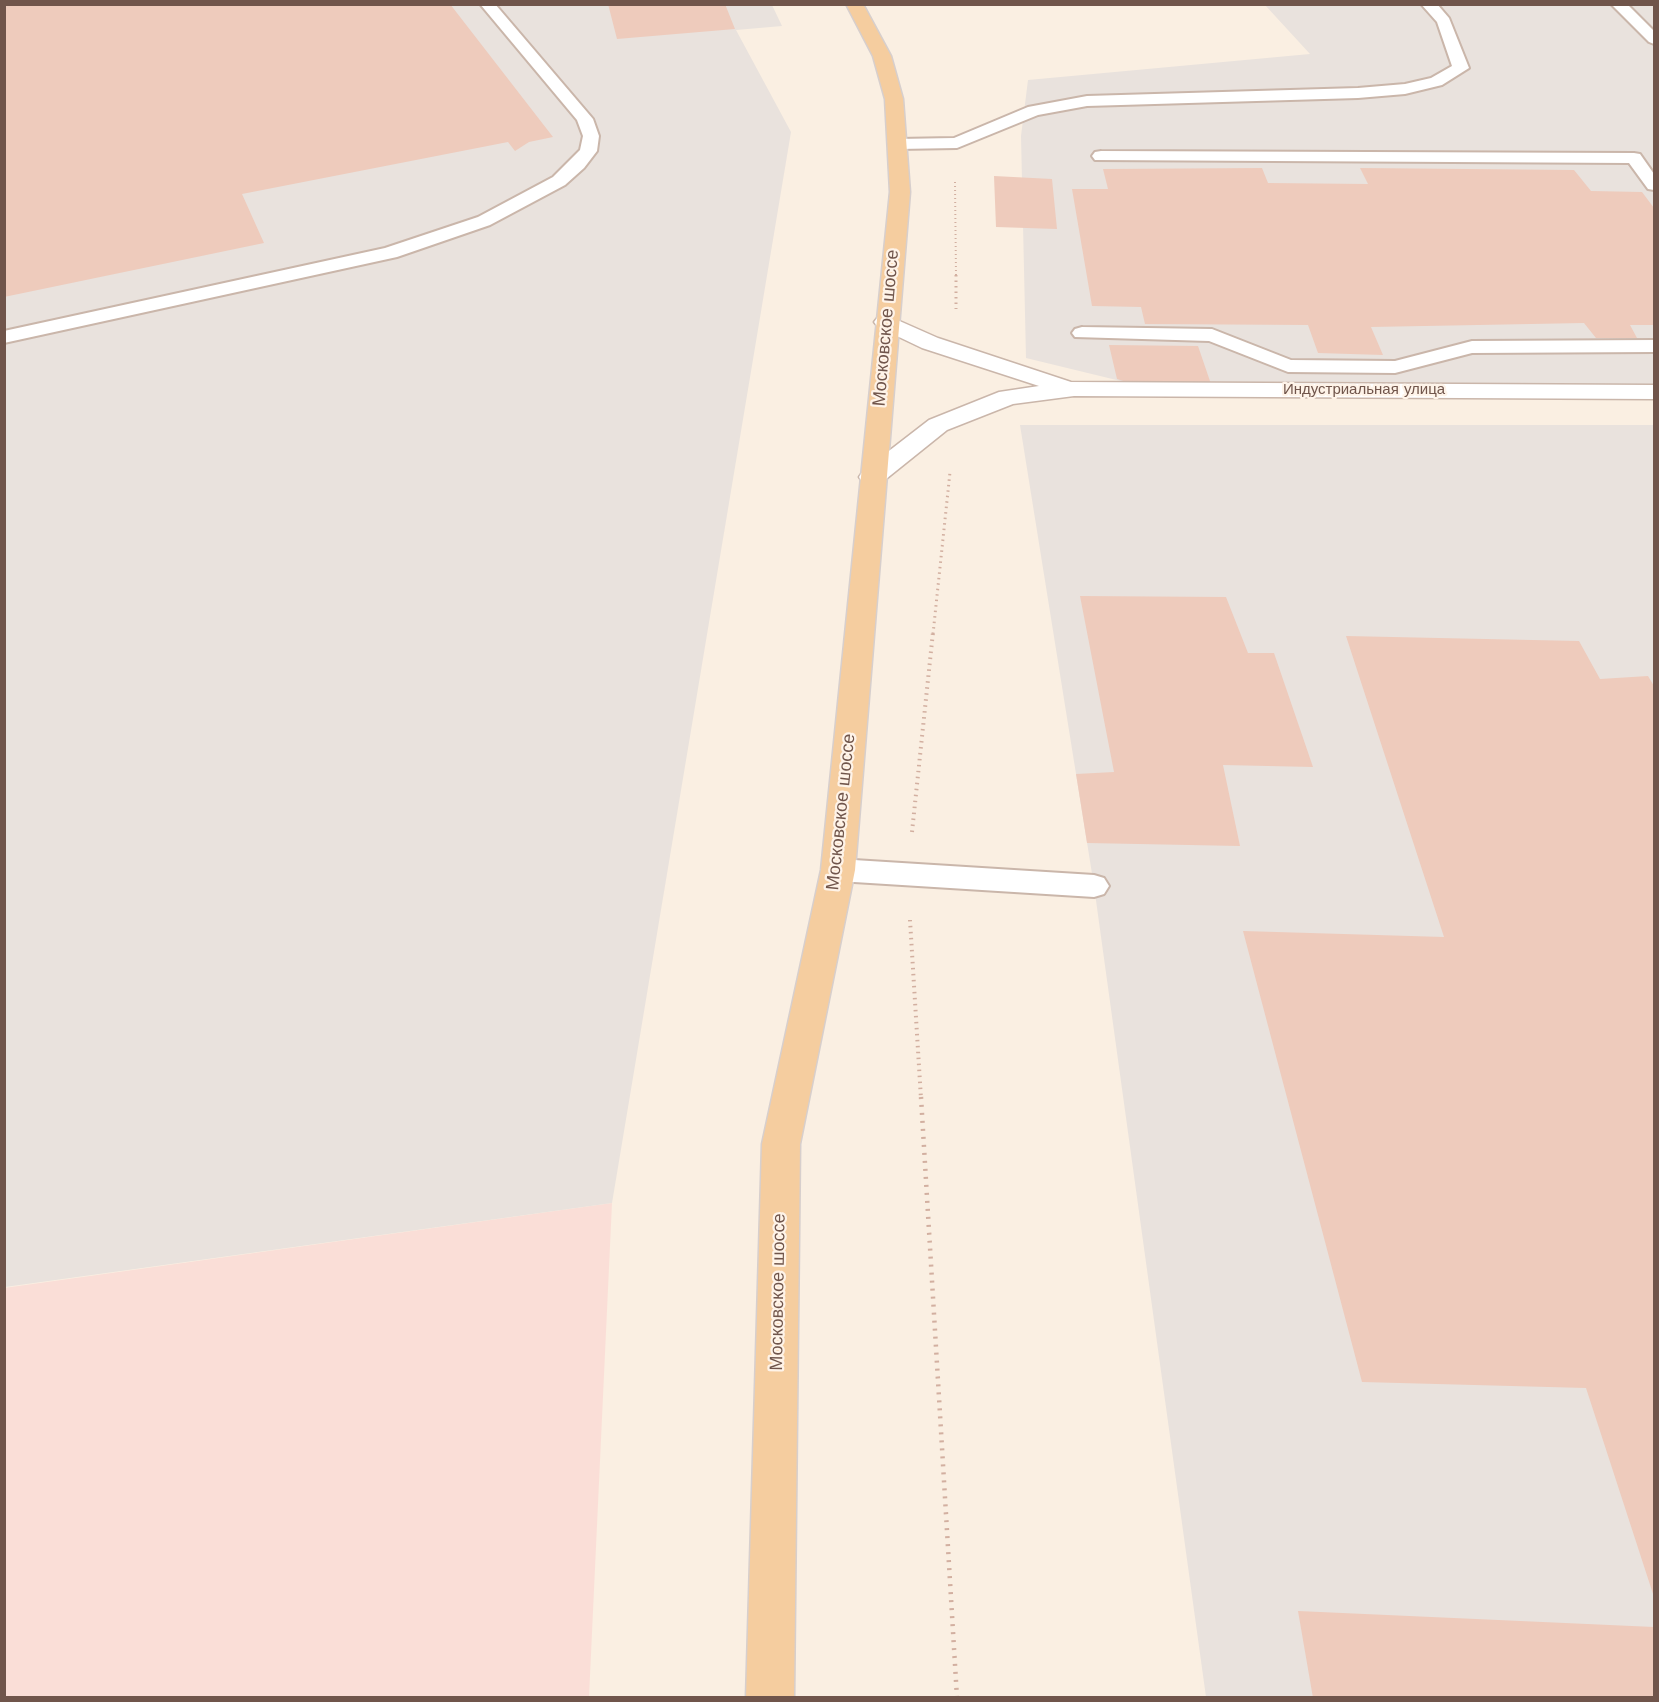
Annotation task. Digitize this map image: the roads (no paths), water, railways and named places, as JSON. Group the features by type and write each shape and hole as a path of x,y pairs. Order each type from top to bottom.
{"main road":[{"name":"Московское шоссе","path":"770,1698 781,1143 838,870 886,322 900,192 894,99 882,56 854,4"}],"street":[{"path":"886,322 939,346 1074,389"},
{"path":"872,477 938,425 1008,397 1074,389"},
{"name":"Индустриальная улица","path":"1074,389 1654,392"}],"lane":[{"path":"4,336 390,253 484,221 559,181 588,151 591,136 585,118 487,4"},
{"path":"898,144 957,143 1034,111 1087,101 1358,93 1405,89 1436,82 1461,68 1444,21 1428,4"},
{"path":"1617,4 1654,39"},
{"path":"1101,156 1634,158 1654,185"},
{"path":"1082,333 1212,336 1288,366 1395,367 1472,346 1654,346"},
{"path":"838,870 1094,886"}]}
